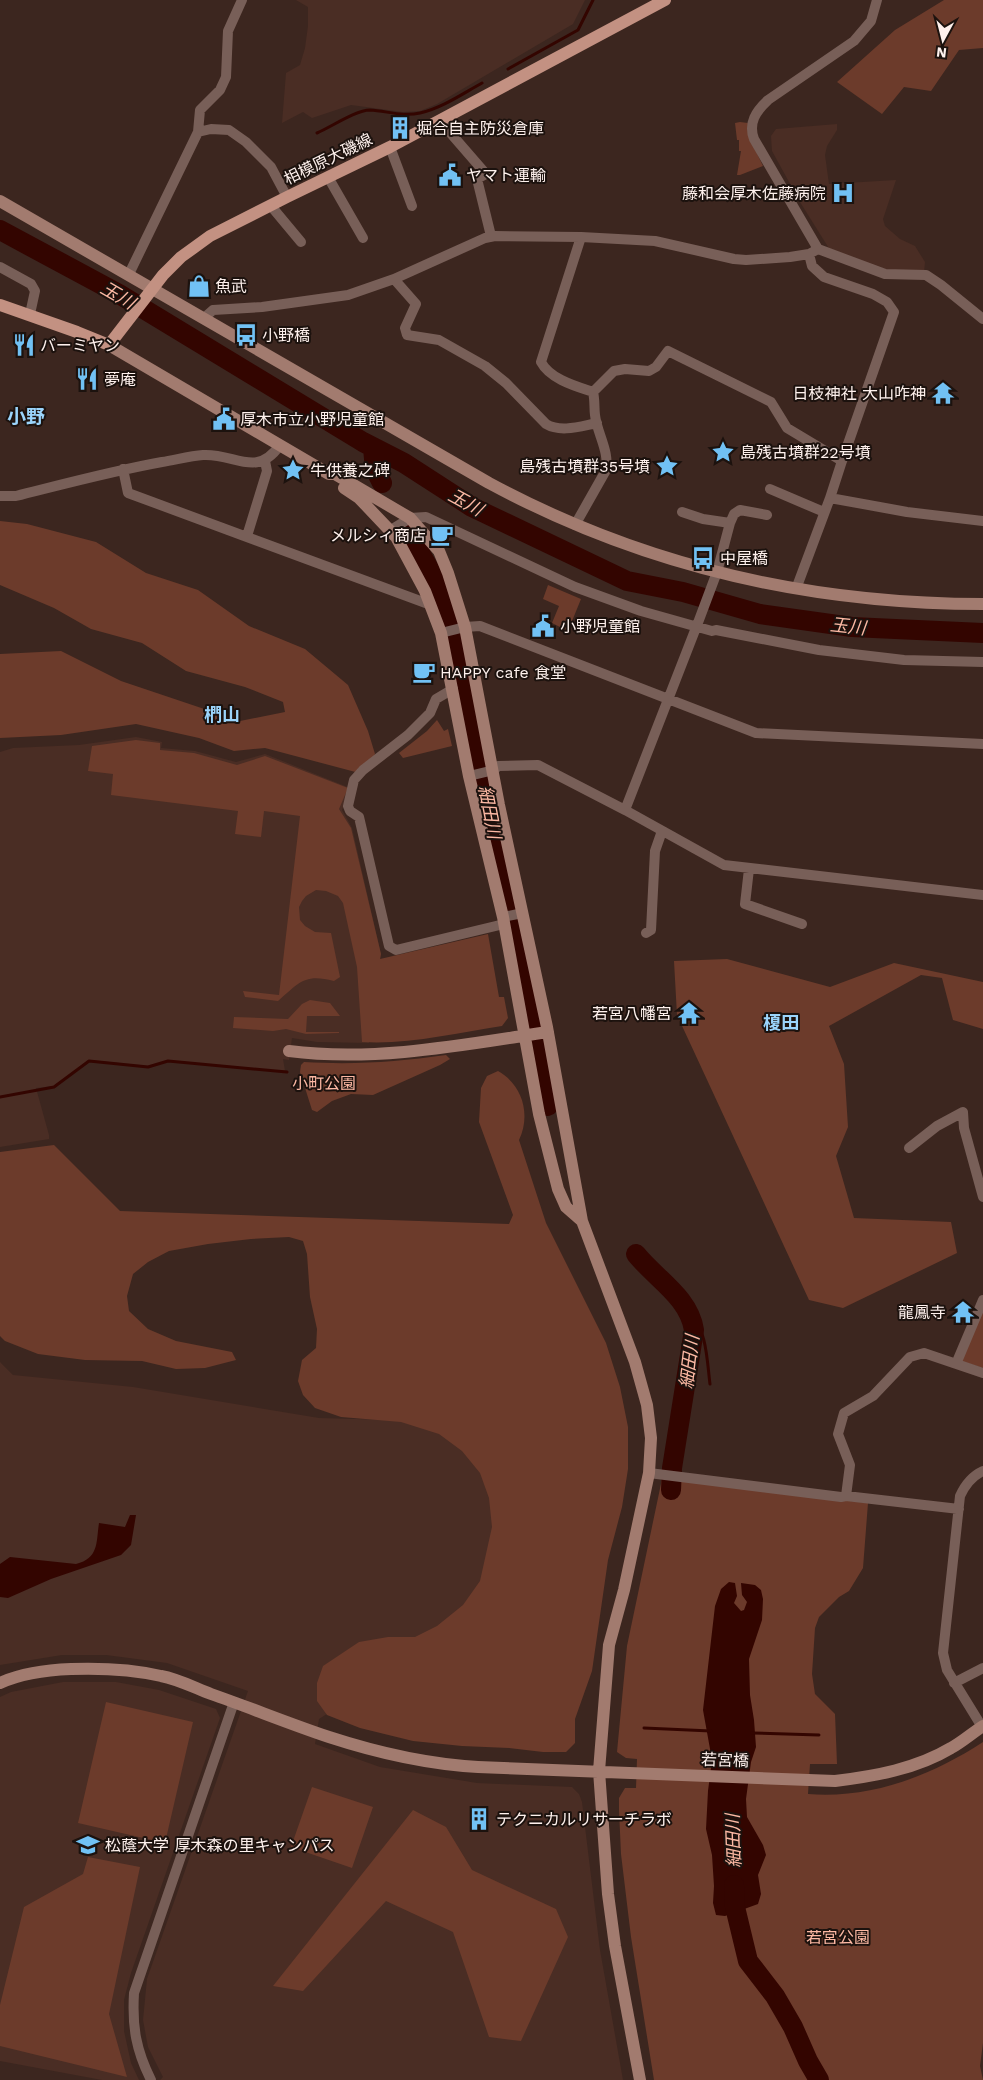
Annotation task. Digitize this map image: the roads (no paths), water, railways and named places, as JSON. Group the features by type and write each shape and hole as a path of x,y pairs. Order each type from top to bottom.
{"main road":[{"name":"相模原大磯線","path":"151,290 162,275 181,257 210,236 390,148 665,0"},
{"path":"0,304 113,340 151,290"}],"street":[{"path":"129,274 198,132 200,110 220,90 226,77 228,31 242,0"},
{"path":"796,589 830,498 894,312 887,302 873,294 824,277 812,266 814,252 754,139 752,125 757,111 768,100 859,36 871,21 877,0"},
{"path":"440,122 486,174 477,179 491,236"},
{"path":"198,132 211,129 229,130 246,142 271,167 287,197"},
{"path":"390,148 412,206"},
{"path":"328,177 362,238"},
{"path":"0,201 129,274 151,290 204,318 489,483 530,505 575,525 715,576 892,602 983,604"},
{"path":"271,206 301,242"},
{"path":"204,318 213,310 279,305 348,295 394,279 491,236 580,237 655,241 734,259 790,257 814,252 884,274 926,275 983,318"},
{"path":"580,237 541,362 545,369 570,385 593,392"},
{"path":"0,267 31,284 35,291 30,314"},
{"path":"394,279 416,304 405,328 406,335 439,340 485,366 506,383 546,424 553,428 567,428 597,423"},
{"path":"113,340 329,474 333,480 359,498 394,528 444,633 453,689 471,775 505,919 536,1034 582,1221 635,1362 647,1405 650,1438 649,1472 624,1590 608,1646 599,1771 608,1894 615,1946 640,2080"},
{"path":"593,392 614,371 625,369 649,371 656,367 668,351 771,402 787,428 842,461"},
{"path":"575,525 605,472 608,463 597,423 593,392"},
{"path":"0,496 16,496 123,469 204,455 227,457 246,463 257,464 265,461 280,445"},
{"path":"247,536 267,471 265,461"},
{"path":"123,469 128,494 431,605"},
{"path":"329,474 335,474 409,519 439,551 462,628 490,771 499,805 521,913 536,1034 539,1114 558,1190 566,1207 582,1221"},
{"path":"777,488 824,512"},
{"path":"830,498 907,512 983,521"},
{"path":"625,810 698,623 734,514 740,510 767,515"},
{"path":"682,512 730,523"},
{"path":"394,528 409,519 426,517 575,587 641,611 819,650 904,660 983,662"},
{"path":"444,633 480,626 756,734 983,744"},
{"path":"453,689 436,699 430,713 408,735 362,770 354,780 348,806 350,811 359,817 389,946 396,950 521,913"},
{"path":"471,775 490,771 498,766 538,765 625,810 724,865 983,896"},
{"path":"646,933 651,930 655,851 662,832"},
{"path":"749,869 745,904 802,924"},
{"path":"289,1052 353,1056 461,1046 536,1034"},
{"path":"909,1148 937,1126 963,1112 964,1128 983,1197"},
{"path":"956,1364 983,1300"},
{"path":"846,1496 850,1465 838,1434 838,1427 844,1413 873,1396 910,1357 916,1354 924,1354 983,1373"},
{"path":"982,1727 947,1670 943,1653 943,1641 958,1509 964,1488 972,1477 983,1471"},
{"path":"649,1472 823,1495 958,1509"},
{"name":"若宮橋","path":"0,1683 33,1673 100,1668 163,1676 329,1737 408,1759 469,1766 814,1780 853,1779 901,1769 952,1748 982,1727"},
{"path":"954,1683 983,1668"},
{"path":"151,2080 140,2060 132,2020 134,1993 234,1702"}],"water":[{"path":"130,1515 136,1515 131,1545 121,1555 51,1579 8,1598 0,1597 0,1564 10,1557 76,1564 93,1554 99,1523 125,1527"},
{"path":"729,1582 735,1583 737,1596 734,1603 741,1611 744,1610 747,1602 742,1595 741,1583 755,1585 761,1590 763,1599 762,1620 749,1659 750,1695 756,1747 751,1762 746,1799 747,1817 763,1845 766,1855 758,1875 761,1894 758,1904 725,1916 716,1915 713,1903 712,1855 706,1829 712,1760 703,1710 715,1606 721,1589"}],"waterway":[{"path":"508,69 578,30 593,0"},
{"path":"317,133 364,111 407,114 428,111 482,83"},
{"name":"玉川","path":"0,230 119,294 363,442 404,463 472,507 627,581 683,592 760,614 852,627 983,633"},
{"name":"細田川","path":"373,448 375,469 382,483"},
{"name":"細田川","path":"405,527 431,572 456,637 534,1024 548,1106"},
{"path":"0,1097 54,1087 89,1061 148,1067 168,1061 287,1072"},
{"name":"細田川","path":"636,1254 679,1298 691,1318 694,1330 672,1468 671,1490"},
{"path":"690,1313 696,1320 703,1337 710,1384"},
{"path":"644,1728 711,1731"},
{"path":"752,1733 819,1735"},
{"name":"細田川","path":"734,1885 735,1907 748,1961 775,1996 793,2027 808,2061 819,2080"}],"place":[{"name":"堀合自主防災倉庫","path":"400,128"},
{"name":"ヤマト運輸","path":"450,175"},
{"name":"藤和会厚木佐藤病院","path":"843,193"},
{"name":"魚武","path":"199,286"},
{"name":"小野橋","path":"246,335"},
{"name":"バーミヤン","path":"24,345"},
{"name":"夢庵","path":"87,379"},
{"name":"日枝神社 大山咋神","path":"943,393"},
{"name":"厚木市立小野児童館","path":"224,419"},
{"name":"島残古墳群22号墳","path":"723,452"},
{"name":"島残古墳群35号墳","path":"667,466"},
{"name":"牛供養之碑","path":"293,470"},
{"name":"メルシィ商店","path":"442,535"},
{"name":"中屋橋","path":"703,558"},
{"name":"小野児童館","path":"543,626"},
{"name":"HAPPY cafe 食堂","path":"424,672"},
{"name":"若宮八幡宮","path":"689,1013"},
{"name":"龍鳳寺","path":"963,1312"},
{"name":"テクニカルリサーチラボ","path":"479,1819"},
{"name":"松蔭大学 厚木森の里キャンパス","path":"88,1845"}],"district":[{"name":"小野","path":"26,416"},
{"name":"椚山","path":"222,714"},
{"name":"榎田","path":"781,1022"}],"park label":[{"name":"小町公園","path":"324,1083"},
{"name":"若宮公園","path":"838,1937"}]}
